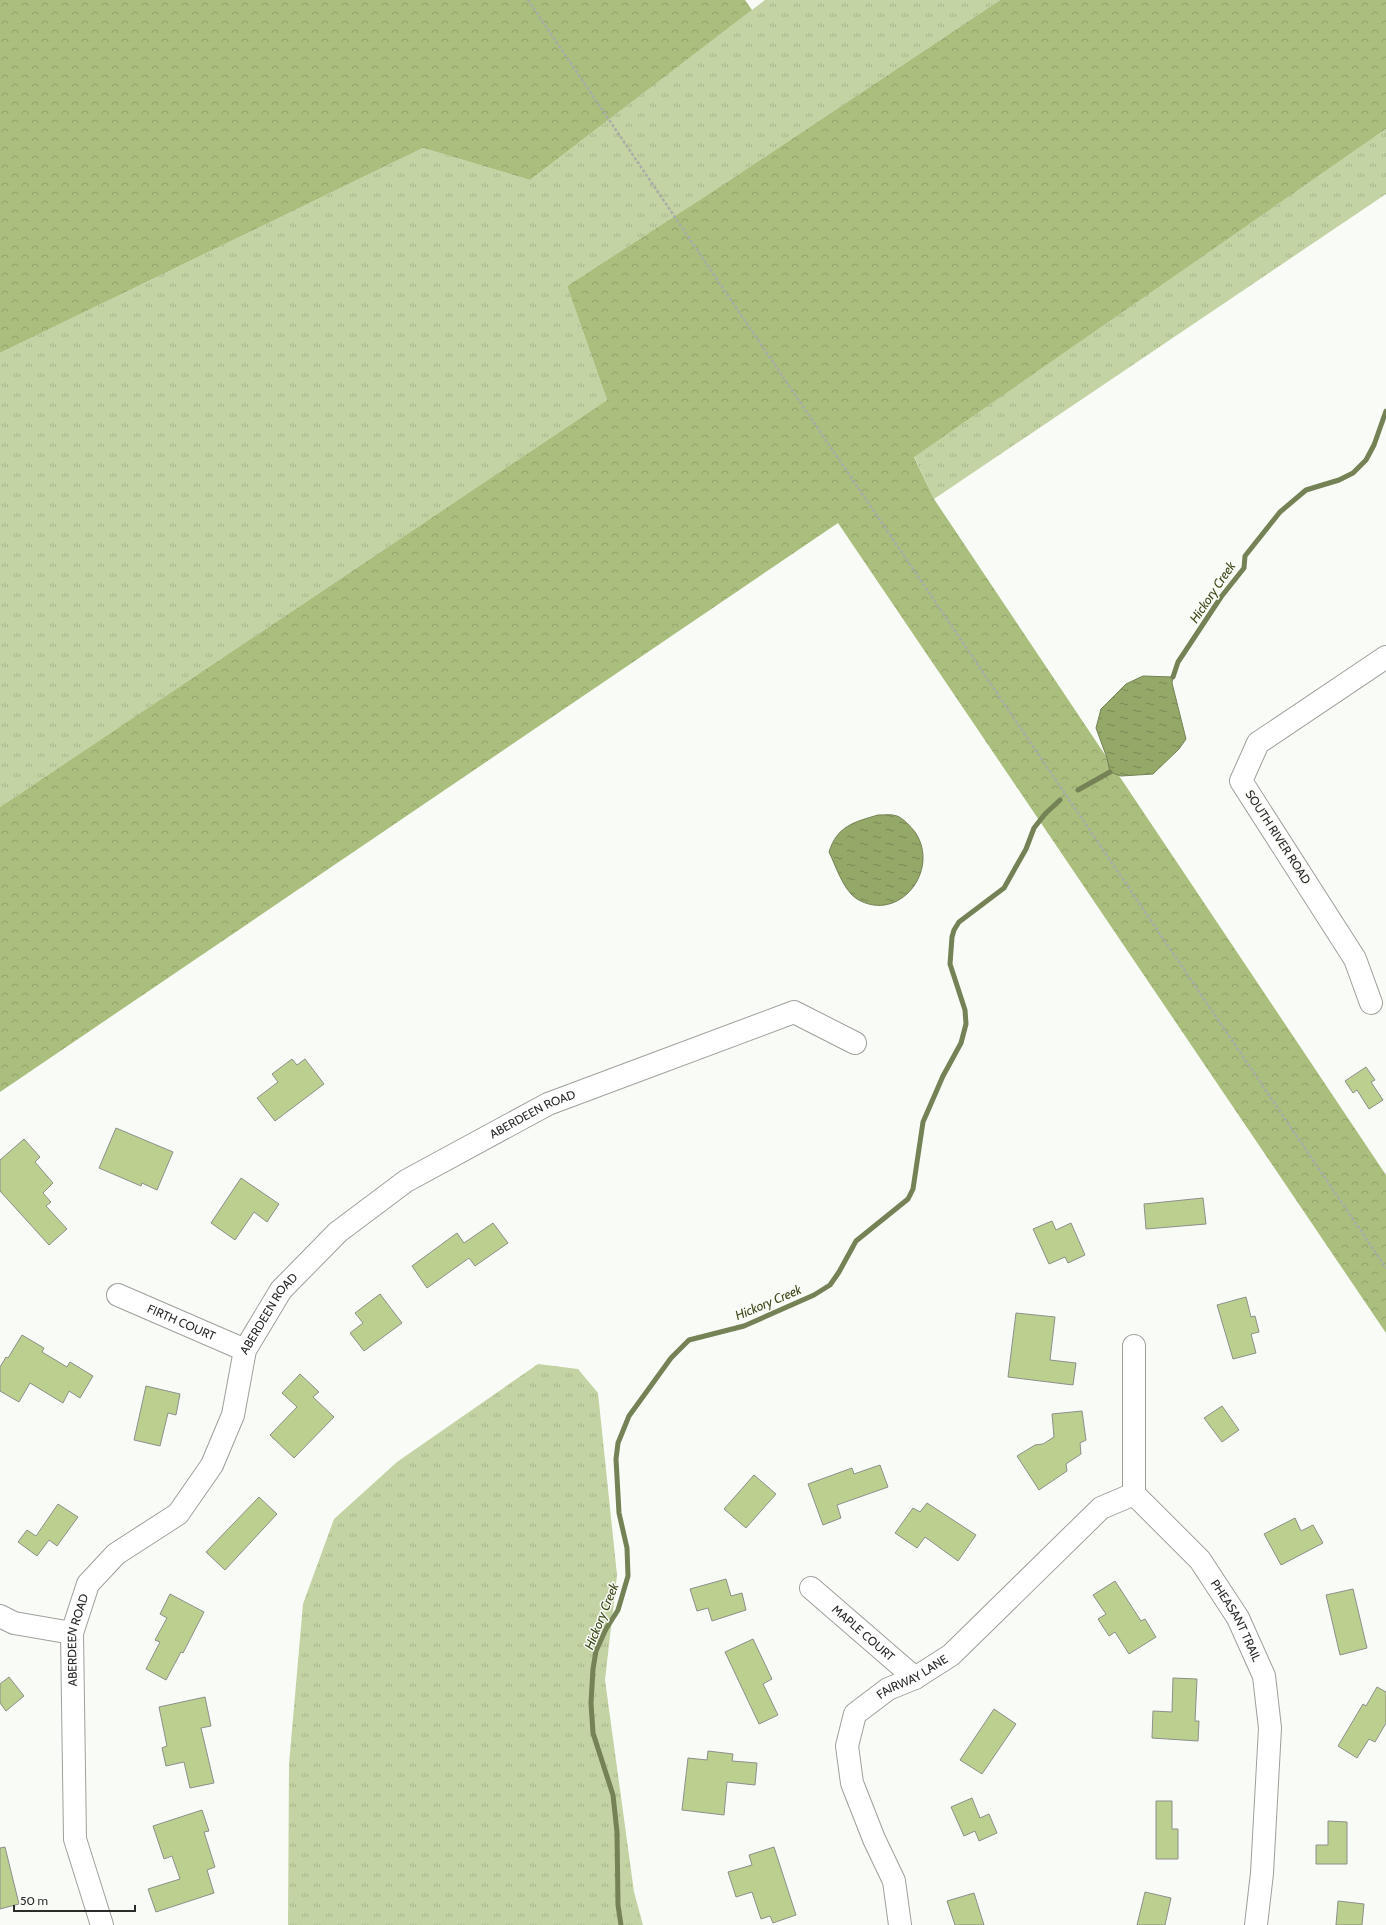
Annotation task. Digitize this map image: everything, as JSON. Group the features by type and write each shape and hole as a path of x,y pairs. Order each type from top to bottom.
{"street":[{"name":"SOUTH RIVER ROAD","path":"1371,1002 1355,959 1242,781 1258,743 1386,657"},
{"name":"ABERDEEN ROAD","path":"102,1925 75,1839 72,1633 88,1584 116,1554 178,1514 212,1465 233,1416 245,1350 281,1290 338,1232 406,1181 548,1104 794,1012 856,1043"},
{"name":"FIRTH COURT","path":"118,1295 245,1350"},
{"path":"1134,1346 1134,1494"},
{"name":"FAIRWAY LANE","path":"900,1925 894,1881 874,1839 852,1783 847,1746 855,1714 888,1690 915,1678 951,1655 1101,1508 1134,1494"},
{"name":"PHEASANT TRAIL","path":"1134,1494 1200,1560 1238,1618 1264,1676 1270,1728 1262,1872 1256,1925"},
{"name":"MAPLE COURT","path":"812,1588 915,1678"},
{"path":"0,1616 14,1623 72,1633"}],"path":[{"path":"528,0 1386,1268"}],"green space":[{"path":"0,0 745,0 752,10 530,180 423,148 0,353"},
{"path":"765,0 1000,0 724,184 567,286 607,400 0,807 0,353 423,148 530,180"},
{"path":"1000,0 1386,0 1386,129 914,457 934,499 1386,1175 1386,1333 838,523 0,1092 0,807 607,400 567,286 724,184"},
{"path":"1386,129 1386,194 934,499 914,456"},
{"path":"538,1364 578,1369 598,1393 617,1575 605,1680 634,1892 643,1925 288,1925 289,1764 303,1604 334,1519 397,1462"}],"water":[{"path":"1143,676 1173,677 1172,683 1186,739 1179,749 1153,774 1121,776 1110,772 1107,758 1096,728 1101,709 1126,684"},
{"path":"878,815 897,816 909,825 915,832 922,847 923,862 919,876 912,889 901,899 887,904 873,905 857,899 852,895 840,877 829,852 832,843 837,836 848,826"}],"building":[{"path":"292,1059 297,1065 305,1059 324,1084 275,1121 257,1098 278,1082 272,1074"},
{"path":"1366,1067 1375,1080 1371,1082 1383,1100 1369,1109 1357,1090 1353,1093 1345,1081"},
{"path":"116,1128 173,1152 157,1190 142,1183 141,1186 99,1168"},
{"path":"24,1139 40,1157 35,1162 53,1183 43,1193 51,1202 46,1206 67,1229 49,1245 0,1191 0,1160"},
{"path":"241,1178 279,1204 267,1222 254,1212 235,1240 211,1223"},
{"path":"1203,1198 1206,1224 1146,1229 1144,1204"},
{"path":"1052,1221 1056,1230 1071,1223 1085,1255 1068,1263 1065,1257 1049,1264 1033,1229"},
{"path":"493,1223 508,1243 475,1266 469,1258 427,1288 412,1266 457,1233 464,1243"},
{"path":"380,1294 402,1323 364,1351 350,1333 363,1323 355,1313"},
{"path":"1246,1297 1251,1317 1255,1316 1259,1332 1251,1334 1256,1353 1233,1359 1217,1305"},
{"path":"1016,1313 1055,1317 1050,1360 1076,1363 1073,1385 1008,1377"},
{"path":"22,1335 44,1348 42,1352 67,1367 70,1362 93,1376 80,1398 69,1391 63,1403 30,1383 19,1402 0,1391 0,1367 6,1357 8,1358"},
{"path":"300,1374 319,1392 313,1397 334,1417 294,1458 270,1435 297,1407 282,1393"},
{"path":"146,1386 180,1394 176,1415 168,1413 160,1446 134,1440"},
{"path":"1222,1406 1239,1430 1222,1442 1204,1418"},
{"path":"1082,1411 1086,1440 1080,1443 1081,1454 1066,1464 1067,1471 1039,1490 1017,1456 1035,1445 1043,1444 1054,1437 1052,1414"},
{"path":"880,1465 888,1487 837,1505 841,1518 823,1525 808,1484 852,1468 854,1474"},
{"path":"754,1475 776,1494 746,1528 724,1509"},
{"path":"259,1497 277,1514 225,1570 206,1552"},
{"path":"927,1503 976,1535 958,1561 925,1537 917,1548 895,1533 913,1508 920,1512"},
{"path":"58,1504 78,1517 57,1546 49,1540 37,1556 18,1542 27,1530 36,1536"},
{"path":"1295,1518 1301,1531 1313,1525 1323,1543 1281,1565 1264,1534"},
{"path":"726,1579 731,1596 742,1593 746,1610 712,1621 708,1608 697,1611 690,1589"},
{"path":"1115,1581 1141,1621 1145,1619 1156,1637 1129,1654 1115,1632 1109,1636 1098,1619 1106,1614 1093,1595"},
{"path":"1353,1589 1367,1648 1340,1655 1326,1595"},
{"path":"170,1594 204,1612 183,1653 181,1652 166,1680 146,1669 160,1642 155,1640 167,1618 160,1614"},
{"path":"753,1639 772,1679 763,1684 778,1715 759,1724 725,1652"},
{"path":"9,1677 24,1696 6,1711 0,1703 0,1684"},
{"path":"1173,1678 1197,1679 1195,1721 1199,1721 1198,1741 1152,1738 1153,1711 1172,1712"},
{"path":"1377,1687 1386,1692 1386,1723 1375,1742 1369,1739 1357,1758 1338,1746 1363,1704 1366,1706"},
{"path":"205,1697 211,1726 201,1728 214,1783 190,1788 184,1762 166,1766 162,1748 167,1746 159,1707"},
{"path":"994,1709 1016,1724 982,1774 960,1760"},
{"path":"708,1751 733,1754 732,1761 757,1763 755,1785 727,1782 724,1815 682,1810 688,1758 707,1760"},
{"path":"972,1798 980,1818 989,1814 997,1833 979,1841 975,1831 964,1836 951,1807"},
{"path":"1156,1801 1172,1801 1172,1829 1178,1829 1178,1859 1156,1859"},
{"path":"202,1810 209,1831 204,1832 215,1867 207,1870 214,1893 156,1912 148,1889 180,1879 172,1856 164,1859 153,1826"},
{"path":"1328,1821 1347,1822 1347,1864 1316,1864 1316,1845 1328,1845"},
{"path":"5,1847 19,1904 0,1909 0,1848"},
{"path":"774,1847 796,1915 773,1923 770,1916 761,1919 752,1892 736,1897 728,1872 752,1865 749,1855"},
{"path":"1145,1892 1171,1898 1165,1925 1137,1925"},
{"path":"974,1893 984,1925 955,1925 947,1901"},
{"path":"1338,1901 1364,1904 1362,1925 1336,1925"}],"waterway":[{"name":"Hickory Creek","path":"1173,677 1178,662 1221,597 1244,568 1245,556 1280,512 1306,490 1339,480 1353,473 1366,460 1374,445 1386,411"},
{"name":"Hickory Creek","path":"1078,790 1110,772"},
{"name":"Hickory Creek","path":"621,1925 618,1905 617,1832 613,1795 593,1733 591,1703 593,1669 596,1651 606,1629 618,1610 628,1576 627,1548 619,1513 616,1459 618,1443 629,1416 671,1358 689,1340 744,1326 814,1295 830,1285 856,1241 908,1199 913,1189 923,1122 943,1076 961,1043 966,1024 965,1010 950,964 954,930 959,922 1004,888 1026,849 1034,828 1045,814 1060,800"}]}
